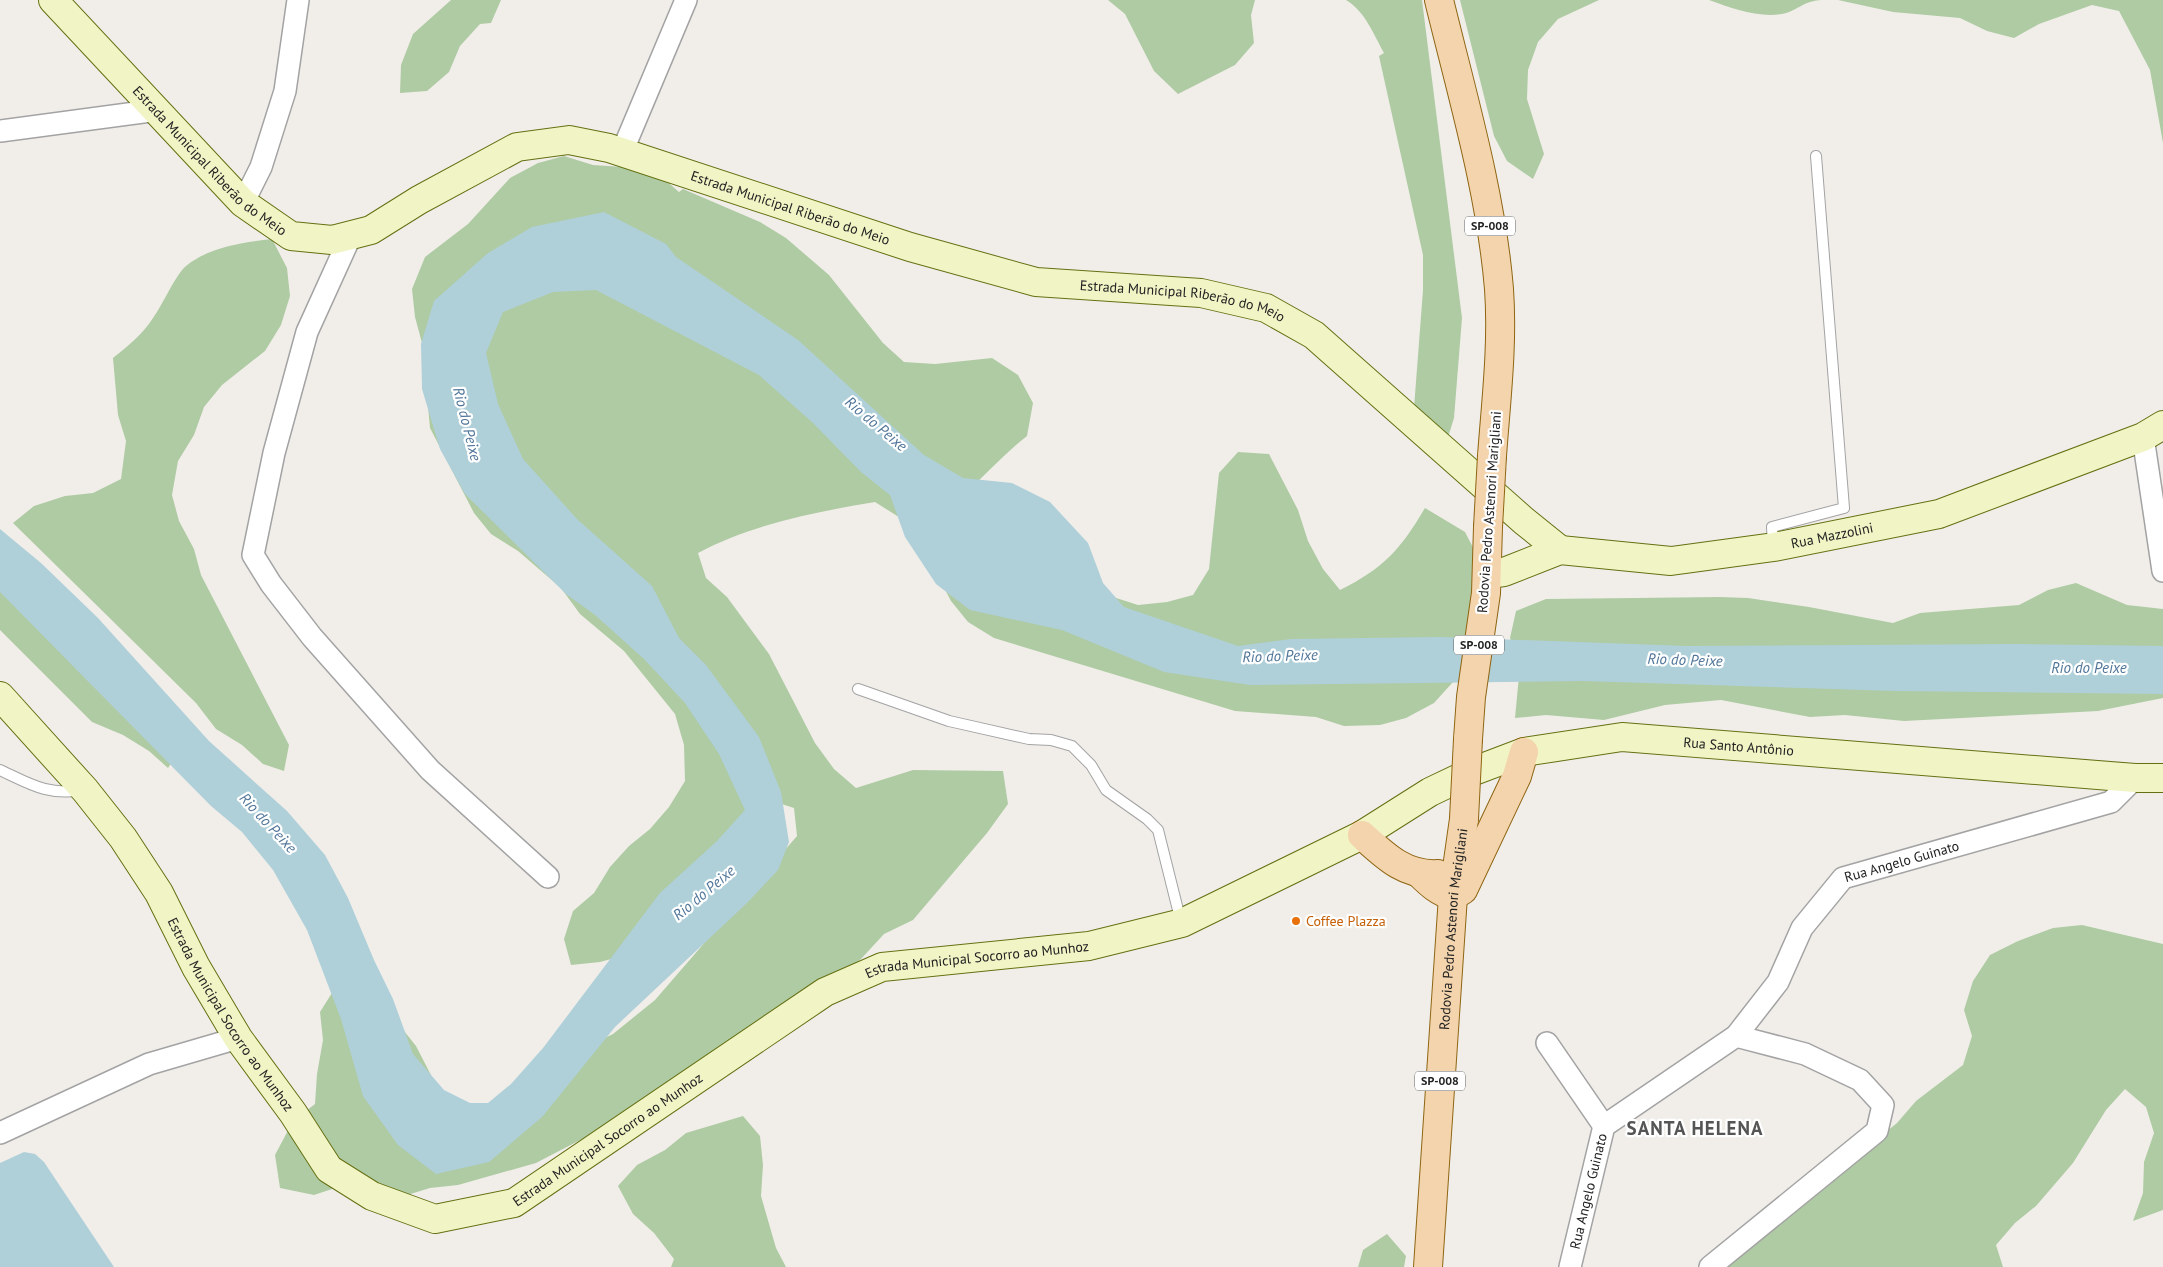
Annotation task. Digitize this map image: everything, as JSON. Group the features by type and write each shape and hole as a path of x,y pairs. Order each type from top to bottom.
{"main road":[{"name":"Rodovia Pedro Astenori Marigliani","path":"1428,1267 1455,884 1464,819 1471,697 1487,583 1488,527 1498,368 1499,290 1488,209 1439,0"},
{"path":"1362,835 1392,862 1420,874 1455,884 1463,890 1472,875 1517,776 1524,752"}],"street":[{"name":"Estrada Municipal Riberão do Meio","path":"53,0 243,203 290,236 332,240 371,230 419,200 461,180 518,147 569,140 622,152 910,247 1036,282 1201,293 1266,308 1314,335 1524,521 1560,550"},
{"path":"243,203 261,166 285,91 298,0"},
{"path":"622,152 686,0"},
{"path":"0,131 158,110"},
{"path":"351,235 307,332 274,453 252,555 271,584 312,637 430,770 548,878"},
{"path":"2153,431 2163,571"},
{"name":"Rua Mazzolini","path":"1487,583 1504,572 1560,550 1671,561 1774,547 1939,514 2153,431"},
{"name":"Estrada Municipal Socorro ao Munhoz","path":"0,696 85,790 123,838 158,893 196,967 238,1038 293,1114 329,1169 372,1196 436,1219 514,1203 825,992 882,967 1089,946 1182,923 1362,835"},
{"name":"Rua Santo Antônio","path":"1362,835 1430,792 1474,771 1524,752 1622,737 2135,778 2163,778"},
{"name":"Rua Angelo Guinato","path":"1570,1267 1604,1126 1736,1036 1778,982 1802,928 1843,878 2111,802 2135,778"},
{"path":"1710,1267 1877,1131 1884,1105 1860,1080 1805,1054 1736,1036"},
{"path":"0,1133 149,1064 238,1038"},
{"path":"1547,1043 1604,1126"}],"lane":[{"path":"1774,547 1772,527 1844,508 1816,156"},
{"path":"858,689 949,721 1029,739 1051,740 1072,746 1091,764 1106,790 1147,818 1158,830 1182,923"},
{"path":"0,770 46,792 66,793 85,790"}],"green space":[{"path":"451,0 501,0 491,23 480,24 460,46 449,72 427,91 400,93 401,65 413,34"},
{"path":"1108,0 1255,0 1251,15 1254,43 1235,65 1178,94 1154,71 1125,14"},
{"path":"1346,0 1422,0 1462,318 1454,418 1445,447 1413,421 1423,290 1423,255 1379,56 1384,53 1373,31 1359,10"},
{"path":"1460,0 1599,0 1558,19 1538,42 1528,70 1527,99 1544,154 1533,179 1507,161 1494,136"},
{"path":"1709,0 1822,0 1809,2 1787,13 1764,15 1745,12"},
{"path":"1838,0 2163,0 2163,143 2150,70 2119,11 2092,5 2039,24 2014,38 1987,31 1960,18 1893,12"},
{"path":"564,156 593,165 623,167 657,173 679,192 683,189 760,222 786,238 829,275 883,343 904,362 935,364 992,358 1018,375 1033,403 1027,436 966,492 1110,596 1138,605 1167,602 1193,595 1209,569 1219,473 1238,452 1269,454 1298,510 1308,541 1323,569 1340,590 1368,574 1390,556 1399,547 1425,508 1465,532 1482,565 1480,596 1453,682 1434,703 1406,718 1380,725 1344,726 1316,717 1235,711 994,638 968,622 951,601 919,540 902,519 875,502 785,520 740,534 698,553 706,578 727,597 769,654 815,743 834,769 856,788 913,770 1003,771 1008,804 987,833 913,920 884,934 861,959 734,1060 536,1163 458,1185 430,1188 404,1196 344,1185 314,1195 280,1188 275,1155 293,1121 315,1104 317,1074 323,1040 320,1012 337,985 365,982 416,1046 433,1079 467,1121 584,1048 613,1034 655,1000 797,836 794,808 766,799 626,955 600,962 571,965 564,939 573,911 594,893 610,867 629,846 650,829 669,807 685,781 684,745 675,714 624,651 580,614 561,588 518,551 491,534 474,513 430,428 422,343 415,317 412,289 425,257 468,224 510,178 538,163"},
{"path":"272,239 287,268 290,296 281,325 265,351 222,385 204,407 194,435 178,461 172,495 179,521 194,549 201,575 289,745 284,771 263,764 242,745 216,729 196,703 13,523 34,506 65,496 93,493 121,479 126,441 118,415 113,358 135,340 149,324 186,266 205,254 227,246"},
{"path":"0,549 176,756 168,768 149,751 123,735 92,722 0,630"},
{"path":"2076,583 2127,605 2163,609 2163,698 2098,711 1904,721 1845,715 1810,717 1721,700 1665,705 1604,720 1546,715 1515,718 1520,665 1510,638 1516,611 1546,599 1748,598 1893,623 1920,613 2019,605 2048,590"},
{"path":"2082,925 2163,944 2163,1210 2133,1221 2143,1193 2144,1162 2154,1133 2146,1107 2125,1089 2106,1110 2073,1163 2036,1206 2015,1223 1996,1245 2003,1267 1713,1267 1876,1140 1897,1123 1916,1101 1963,1065 1972,1036 1964,1010 1973,981 1990,955 2018,941 2053,928"},
{"path":"743,1116 760,1136 763,1165 761,1196 776,1248 786,1267 671,1267 674,1259 654,1233 633,1214 618,1186 637,1165 665,1150 686,1133"},
{"path":"1387,1234 1406,1256 1404,1267 1358,1267 1363,1250"}],"water":[{"name":"Rio do Peixe","path":"604,212 666,244 676,257 798,340 924,455 963,478 1012,483 1050,502 1088,543 1103,583 1124,607 1238,646 1291,639 1440,637 1686,646 2017,644 2163,646 2163,694 1896,691 1583,681 1250,685 1164,672 1062,630 970,610 936,584 905,537 890,495 861,472 812,422 759,375 596,290 553,292 503,312 486,353 498,404 523,459 577,519 652,586 679,638 706,665 759,737 781,792 789,842 778,870 747,903 615,1027 542,1117 489,1162 436,1174 398,1145 363,1096 341,1019 307,930 273,870 242,832 211,806 0,592 0,529 41,563 98,618 209,741 287,811 325,855 348,898 393,999 413,1054 444,1090 470,1103 488,1103 511,1084 543,1048 660,893 717,841 745,810 719,754 685,703 644,659 595,615 566,594 465,494 440,449 422,389 421,344 434,301 488,253 532,227"},
{"path":"24,1152 35,1154 44,1162 114,1267 0,1267 0,1163"}],"place":[{"name":"Coffee Plazza","path":"1296,921"}],"district":[{"name":"SANTA HELENA","path":"1695,1128"}]}
